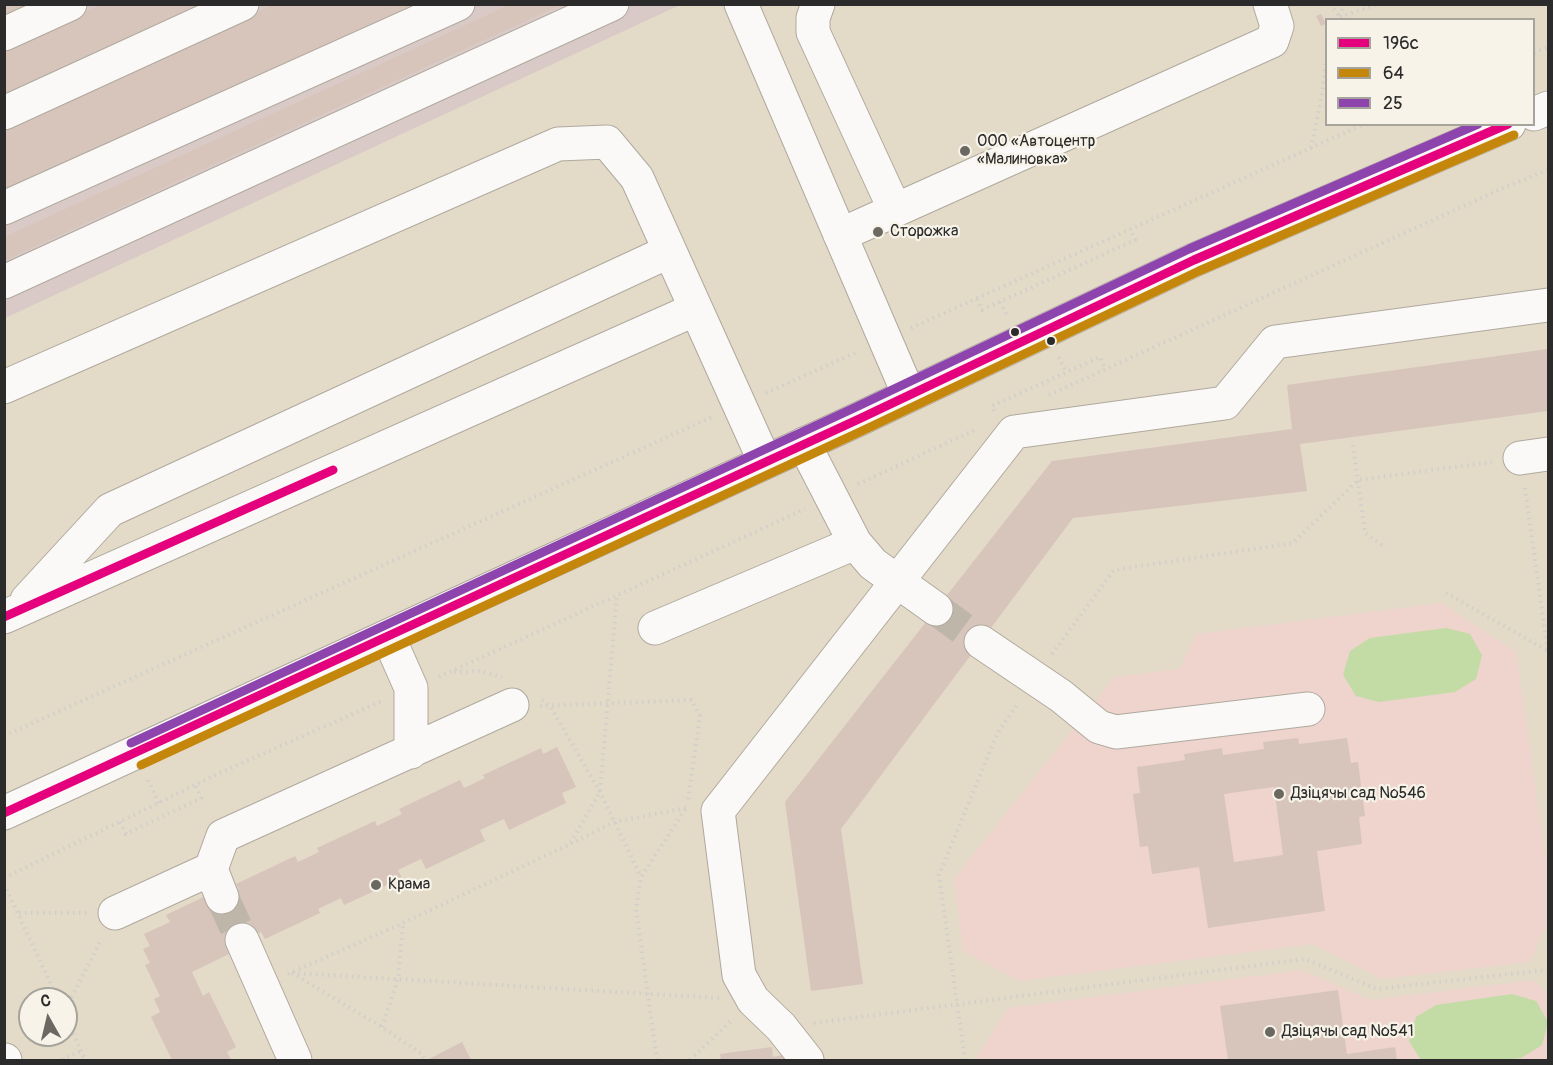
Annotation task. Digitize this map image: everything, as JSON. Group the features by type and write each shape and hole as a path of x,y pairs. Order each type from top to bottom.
{"main road":[{"path":"4,34 70,4"},
{"path":"4,113 242,4"},
{"path":"4,208 458,4"},
{"path":"4,282 612,4"},
{"path":"818,4 813,18 813,32 895,210"},
{"path":"840,235 1272,41 1277,26 1270,4"},
{"path":"740,6 909,395"},
{"path":"4,813 804,444 1194,260 1504,126"},
{"path":"4,387 558,144 607,142 637,178 765,462"},
{"path":"10,614 110,510 670,251"},
{"path":"807,1060 781,1027 753,1000 739,975 718,811 1014,432 1225,403 1275,342 1548,305"},
{"path":"10,614 696,309"},
{"path":"804,444 855,543 873,564 936,609"},
{"path":"655,628 855,543"},
{"path":"388,636 411,688 411,752"},
{"path":"981,642 1069,702 1099,727 1116,732 1308,709"},
{"path":"115,913 216,883 223,836 512,705"},
{"path":"242,940 295,1060"}],"path":[{"path":"1330,4 1340,18"},
{"path":"1340,18 1344,4"},
{"path":"1340,18 1378,5"},
{"path":"1311,148 1325,69"},
{"path":"4,735 1360,126"},
{"path":"1041,399 1510,185 1548,170"},
{"path":"977,299 982,310 1135,240 1130,229"},
{"path":"992,406 1100,357 1106,369"},
{"path":"4,879 196,786 411,688 450,673 977,428"},
{"path":"1353,445 1365,533 1385,547"},
{"path":"965,1060 939,875 997,734 1034,678 1114,570 1293,543 1358,480 1534,456 1548,653"},
{"path":"1446,593 1548,653"},
{"path":"570,844 600,792 618,595"},
{"path":"262,986 403,923 614,822 687,808 700,716 691,699 608,701 550,706 512,705"},
{"path":"550,706 600,792 641,877"},
{"path":"120,822 126,834 201,798 196,786"},
{"path":"4,884 53,987"},
{"path":"636,909 657,1060"},
{"path":"19,913 115,913 77,987"},
{"path":"382,1027 398,979 403,923"},
{"path":"781,1027 1305,960 1377,989 1548,970"},
{"path":"291,973 753,1000"},
{"path":"291,973 382,1027 422,1054 425,1060"},
{"path":"690,1060 753,1000"},
{"path":"78,1044 85,1060"},
{"path":"64,1060 81,1051"}],"shaded area":[{"path":"5,4 680,5 5,318"},
{"name":"Дзіцячы сад №546","path":"1441,603 1516,652 1548,873 1548,922 1530,962 1382,979 1312,944 1020,981 963,951 954,879 1115,677 1180,669 1196,634"},
{"name":"Дзіцячы сад №541","path":"1302,970 1370,1000 1533,980 1548,994 1548,1060 978,1060 977,1057 1008,1008"}],"green space":[{"path":"1446,628 1470,634 1482,655 1476,679 1455,692 1379,702 1356,696 1343,675 1350,651 1370,638"},
{"path":"1512,994 1536,1001 1548,1022 1542,1045 1521,1058 1421,1060 1409,1041 1416,1017 1436,1005"}],"building":[{"path":"4,4 36,4 4,19"},
{"path":"103,4 212,4 4,98 4,49"},
{"path":"275,4 415,4 4,192 4,128"},
{"path":"511,4 563,4 4,261 4,237"},
{"path":"1321,14 1325,24 1321,26 1316,16"},
{"path":"1548,349 1548,411 1300,444 1307,491 1073,518 841,829 863,984 811,991 785,802 1052,461 1292,429 1287,385"},
{"path":"1298,738 1299,744 1347,738 1351,763 1358,762 1365,816 1359,817 1362,844 1317,851 1325,911 1208,928 1199,867 1152,874 1148,846 1140,847 1133,794 1140,793 1137,767 1185,760 1184,754 1222,748 1223,755 1264,749 1263,742","holes":["1274,787 1283,855 1234,862 1224,794"]},
{"path":"557,747 576,787 562,793 566,803 509,830 504,819 480,830 485,841 426,869 421,859 398,870 402,878 344,905 341,898 318,909 320,913 265,939 261,932 242,940 237,950 192,972 203,996 209,992 236,1047 227,1052 231,1060 172,1060 151,1017 160,1012 154,999 160,996 145,965 150,963 143,949 150,946 144,934 170,922 166,915 214,892 222,897 239,889 236,884 295,856 298,862 319,852 317,848 375,821 377,826 402,814 399,809 460,780 464,788 485,778 483,775 541,748 543,754"},
{"path":"1338,990 1347,1054 1395,1047 1397,1060 1228,1060 1220,1006"},
{"path":"462,1042 471,1060 429,1059"},
{"path":"772,1047 773,1057 782,1055 783,1060 721,1060 720,1054"}],"tunnel":[{"path":"936,609 981,642"},
{"path":"222,897 242,940"}],"transit line":[{"name":"25","path":"131,743 854,408 1189,249 1473,126"},
{"name":"196с","path":"4,813 859,419 1194,260 1503,126"},
{"name":"64","path":"141,765 864,430 1199,271 1514,135"},
{"name":"196с","path":"4,617 333,470"}],"place":[{"name":"ООО «Автоцентр «Малиновка»","path":"965,151"},
{"name":"Сторожка","path":"878,232"},
{"name":"Дзіцячы сад №546","path":"1279,794"},
{"name":"Крама","path":"376,885"},
{"name":"Дзіцячы сад №541","path":"1270,1032"}]}
